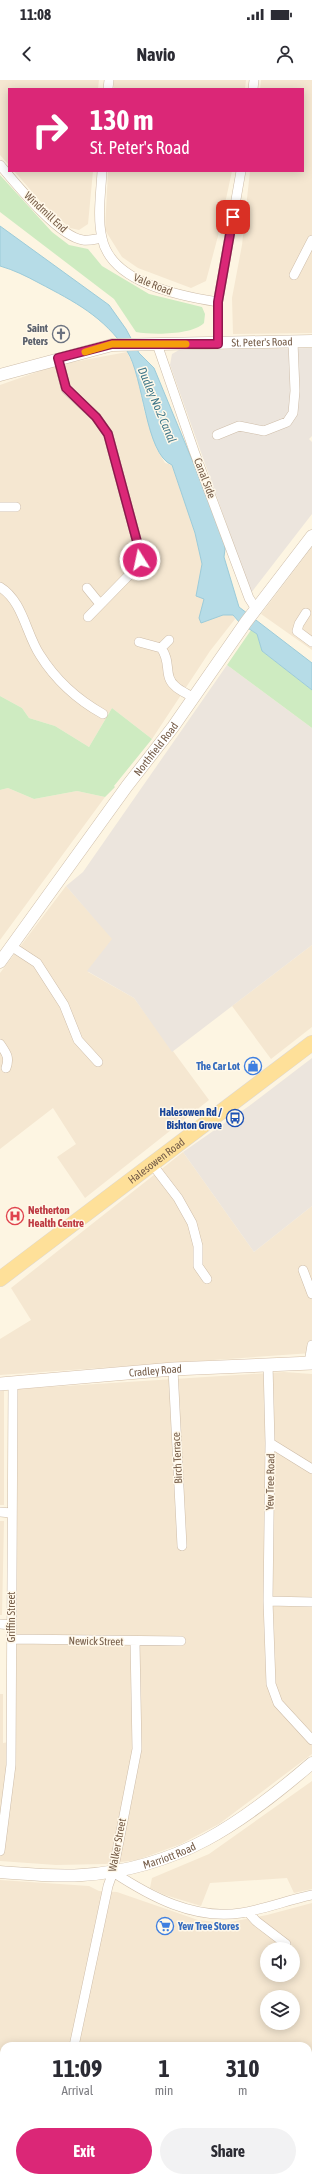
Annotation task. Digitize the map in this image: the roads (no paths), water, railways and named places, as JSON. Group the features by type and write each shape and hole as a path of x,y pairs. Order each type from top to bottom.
{"main road":[{"name":"Halesowen Road","path":"0,1279 312,1043"},
{"name":"Cradley Road","path":"6,1384 173,1369 310,1363"}],"street":[{"name":"Windmill End","path":"0,166 47,216 70,235 83,240 102,238"},
{"name":"Vale Road","path":"102,172 100,203 102,238 110,258 128,274 160,288 189,297 218,302"},
{"path":"218,344 218,302 241,172"},
{"path":"294,275 312,240"},
{"name":"St. Peter's Road","path":"0,375 112,344 218,344 312,341"},
{"path":"217,435 239,426 264,431 287,422 293,413 295,391 293,342"},
{"name":"Canal Side","path":"157,344 194,450 227,534 233,555 256,610"},
{"path":"58,358 66,388 96,417 108,434 139,549 140,560 134,570 88,617"},
{"path":"0,507 16,507"},
{"name":"Northfield Road","path":"0,962 127,786 194,698 237,636 312,536"},
{"path":"0,587 12,597 39,654 54,674 82,700 103,714"},
{"path":"87,588 100,604"},
{"path":"306,613 299,624 297,631 312,642"},
{"path":"161,648 169,640"},
{"path":"139,642 161,648 166,655 168,674 174,686 194,698"},
{"path":"11,946 37,963 64,1005 78,1040 98,1062"},
{"path":"0,1044 7,1054 9,1061 6,1068"},
{"path":"152,1164 178,1198 192,1223 198,1246 198,1266 207,1279"},
{"path":"303,1270 312,1294"},
{"path":"310,1363 312,1345"},
{"name":"Yew Tree Road","path":"268,1364 270,1443 268,1601 271,1684 278,1703 312,1740"},
{"name":"Birch Terrace","path":"173,1369 182,1546"},
{"name":"Griffin Street","path":"0,1851 11,1765 11,1513 6,1384"},
{"path":"270,1443 312,1469"},
{"path":"0,1512 11,1513"},
{"path":"268,1601 312,1602"},
{"path":"0,1624 11,1625"},
{"name":"Newick Street","path":"12,1639 136,1642 181,1641"},
{"name":"Walker Street","path":"75,2042 108,1886 113,1872 137,1749 136,1642"},
{"name":"Marriott Road","path":"0,1872 81,1876 144,1866 184,1852 206,1840 260,1805 312,1763"},
{"path":"113,1872 141,1891 179,1906 215,1914 248,1912 312,1895"},
{"path":"248,1912 256,1921 283,1942"}],"water":[{"name":"Dudley No.2 Canal","path":"0,226 109,305 126,329 139,353 154,368 224,537 224,557 239,607 312,663 312,690 262,651 257,634 240,623 233,615 223,615 201,623 199,618 204,599 196,596 202,564 195,533 172,465 163,458 150,431 133,363 127,351 108,328 88,311 29,278 0,266"}],"place":[{"name":"Saint Peters","path":"61,334"},
{"name":"The Car Lot","path":"253,1066"},
{"name":"Halesowen Rd / Bishton Grove","path":"235,1118"},
{"name":"Netherton Health Centre","path":"15,1216"},
{"name":"Yew Tree Stores","path":"165,1926"}]}
